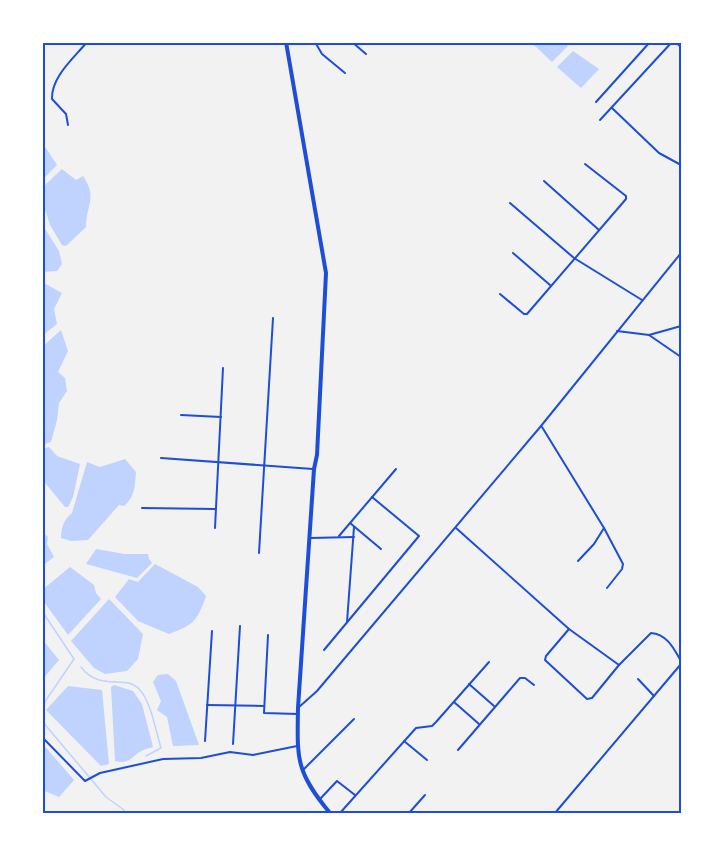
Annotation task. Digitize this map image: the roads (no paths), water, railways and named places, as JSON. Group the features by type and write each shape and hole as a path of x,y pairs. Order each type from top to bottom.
{"main road":[{"path":"286,42 326,273 317,455 314,469 297,714 297,746 302,771 330,813"}],"street":[{"path":"68,125 66,114 52,99 53,88 64,69 87,42"},
{"path":"315,42 322,54 345,73"},
{"path":"352,42 366,54"},
{"path":"596,102 650,42"},
{"path":"600,120 674,42 681,47"},
{"path":"612,108 659,153 681,165"},
{"path":"500,294 525,315 627,197 585,164"},
{"path":"544,181 599,230"},
{"path":"510,203 574,258 642,300"},
{"path":"513,253 550,285"},
{"path":"298,708 317,691 541,426 681,253"},
{"path":"259,553 273,318"},
{"path":"617,331 649,335 681,326"},
{"path":"649,335 681,357"},
{"path":"215,528 223,369"},
{"path":"181,416 221,417"},
{"path":"541,426 604,528 623,566 607,588"},
{"path":"161,458 314,469"},
{"path":"339,536 396,468"},
{"path":"324,650 419,536 372,497"},
{"path":"142,508 215,509"},
{"path":"350,523 381,549"},
{"path":"347,622 354,527"},
{"path":"455,527 569,629 619,665"},
{"path":"578,561 604,528"},
{"path":"310,537 354,537"},
{"path":"233,744 240,626"},
{"path":"555,813 681,663 663,636 651,633 619,665 592,698 585,698 545,660 569,629"},
{"path":"205,741 212,631"},
{"path":"268,635 264,713 297,714"},
{"path":"340,813 404,741 419,726 432,726 489,662"},
{"path":"458,750 520,678 525,678 534,685"},
{"path":"638,679 654,696"},
{"path":"469,684 494,707"},
{"path":"453,702 479,724"},
{"path":"207,705 265,706"},
{"path":"302,771 354,719"},
{"path":"42,736 86,781 100,773 163,759 201,758 230,752 253,755 297,746"},
{"path":"404,741 427,760"},
{"path":"320,800 337,781 355,795"},
{"path":"409,813 425,795"}],"water":[{"path":"536,42 563,42 568,46 552,62 534,45"},
{"path":"573,51 599,69 581,88 557,67"},
{"path":"42,146 46,148 57,165 42,180"},
{"path":"62,169 76,180 83,176 91,196 86,227 66,246 62,245 42,207 42,188"},
{"path":"42,224 59,251 62,264 57,271 42,272"},
{"path":"42,282 62,293 54,309 57,324 42,336"},
{"path":"61,330 68,351 58,372 65,378 67,391 59,403 51,442 42,445 42,347"},
{"path":"49,447 57,456 80,464 73,497 68,507 65,507 42,479 42,449"},
{"path":"125,459 136,472 134,491 128,502 124,506 119,505 88,540 71,541 61,538 63,524 72,513 87,462 100,467"},
{"path":"42,531 48,537 47,544 54,557 42,566"},
{"path":"96,549 125,554 148,554 152,563 137,578 86,564"},
{"path":"155,564 198,587 206,596 194,621 169,634 138,621 115,597 129,579 138,582"},
{"path":"70,567 94,585 101,599 68,635 42,599 42,590"},
{"path":"109,599 143,634 138,659 127,671 105,674 94,668 71,641"},
{"path":"42,639 59,660 42,680"},
{"path":"168,674 176,681 199,745 173,746 167,717 157,710 161,701 153,682 158,675"},
{"path":"114,685 133,691 142,704 153,747 123,762 115,761 111,687"},
{"path":"68,686 102,690 109,764 101,766 46,710"},
{"path":"42,743 74,780 59,797 42,790"}],"waterway":[{"path":"42,611 74,659 42,706"},
{"path":"81,667 97,679 134,685 144,695 161,748 146,756"},
{"path":"42,721 106,797 125,813"}]}
